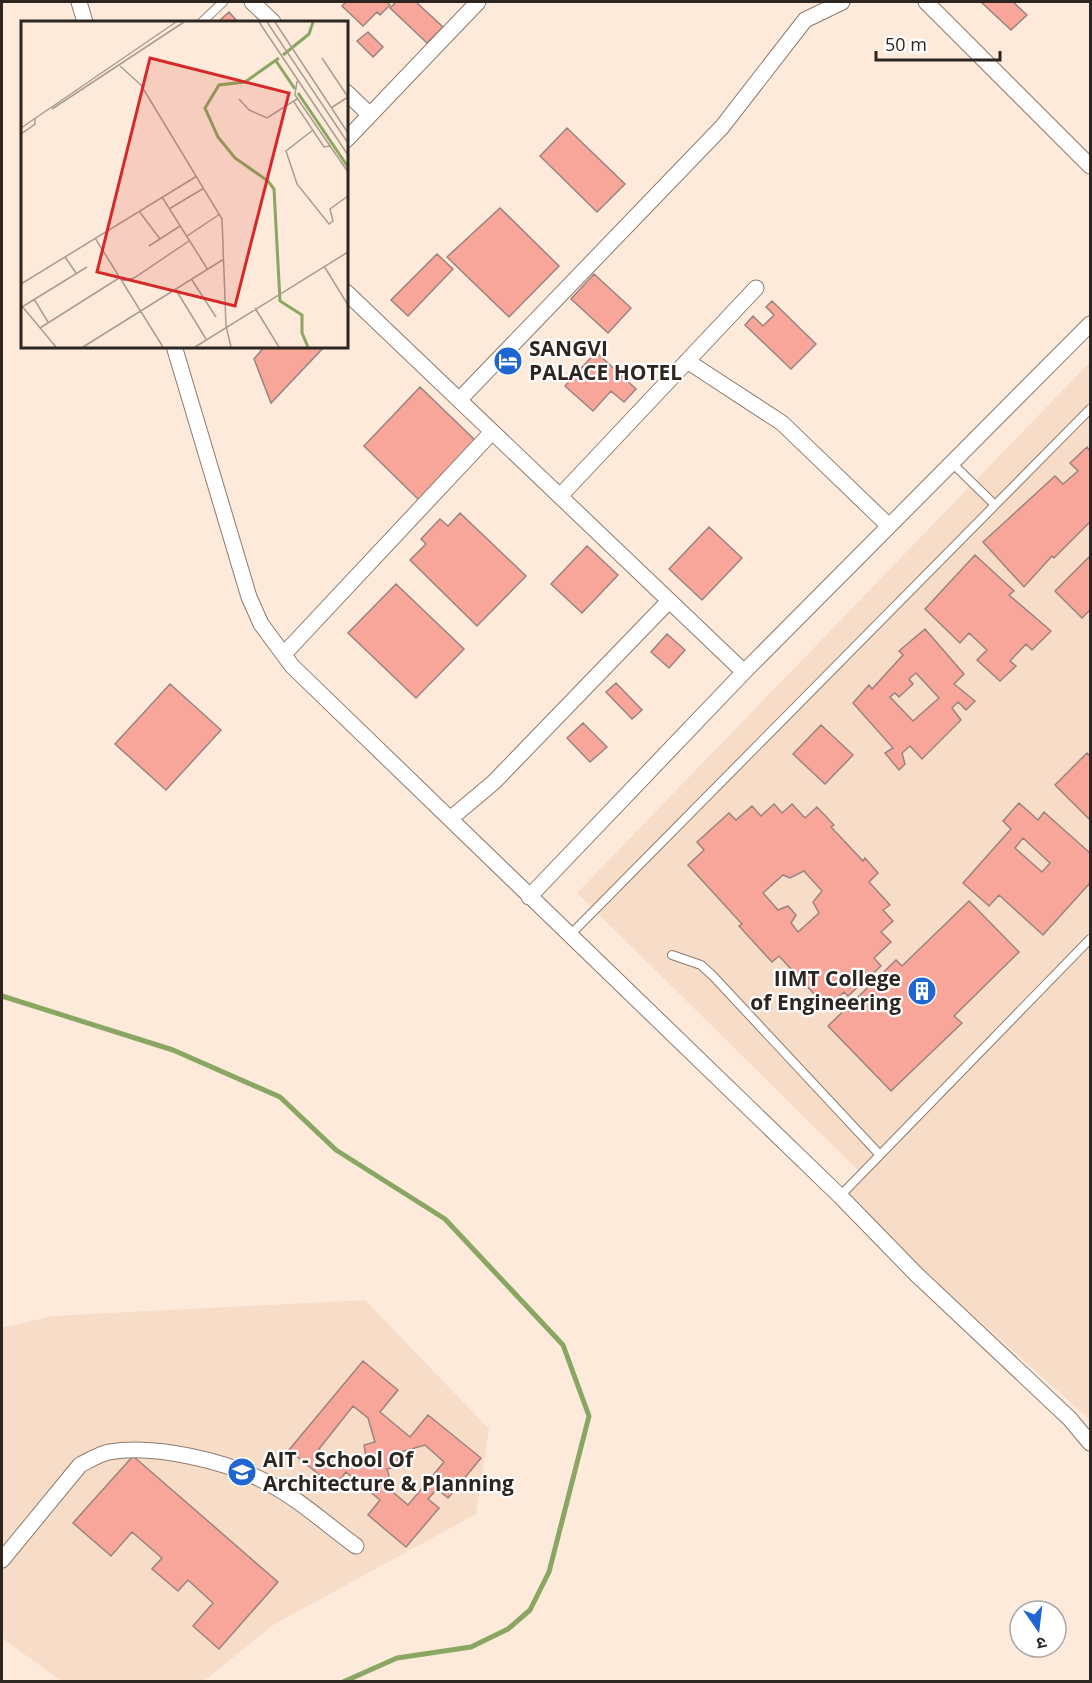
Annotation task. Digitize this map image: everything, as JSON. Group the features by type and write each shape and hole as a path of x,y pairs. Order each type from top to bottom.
{"street":[{"path":"79,2 85,21"},
{"path":"252,2 272,21"},
{"path":"460,399 722,127 805,20 842,2"},
{"path":"926,2 1090,166"},
{"path":"348,138 471,4"},
{"path":"348,94 370,115"},
{"path":"561,495 756,288"},
{"path":"348,294 744,672"},
{"path":"529,897 744,672 1090,324"},
{"path":"175,348 249,597 261,624 284,654 569,936 840,1196 916,1274 1070,1419 1090,1443"},
{"path":"687,361 782,423 889,526"},
{"path":"284,654 492,432"},
{"path":"450,819 494,782 669,601"},
{"path":"2,1560 80,1465 98,1455 111,1452 182,1454 217,1463 266,1482 356,1546"}],"lane":[{"path":"203,21 223,2"},
{"path":"569,936 1090,409"},
{"path":"952,463 995,505"},
{"path":"840,1196 1090,939"},
{"path":"672,955 701,964 880,1155"}],"shaded area":[{"name":"IIMT College of Engineering","path":"1090,362 1090,1420 840,1196 862,1174 577,893"},
{"name":"AIT - School Of Architecture & Planning","path":"365,1300 489,1429 476,1514 273,1625 204,1681 61,1681 2,1638 2,1328 52,1316"}],"building":[{"path":"346,2 387,2 390,5 380,15 377,12 363,26 342,6"},
{"path":"396,2 416,2 443,27 427,43 390,8"},
{"path":"981,2 1013,2 1027,15 1011,30"},
{"path":"229,12 237,21 219,21"},
{"path":"368,32 383,47 373,57 357,41"},
{"path":"567,128 625,184 597,212 540,156"},
{"path":"500,208 559,266 509,317 447,257"},
{"path":"437,254 453,269 408,316 391,300"},
{"path":"594,274 631,308 608,333 571,299"},
{"path":"772,301 816,344 791,369 745,325 753,316 763,326 774,315 766,307"},
{"path":"263,348 323,348 271,403 254,359"},
{"path":"596,352 636,389 624,402 611,391 593,411 565,386"},
{"path":"420,387 476,441 419,500 364,446"},
{"path":"1087,447 1090,451 1090,522 1054,558 1052,556 1024,587 983,542 1055,476 1063,484 1078,471 1070,463"},
{"path":"460,513 526,576 477,626 410,560 426,544 421,539 440,519 448,526"},
{"path":"709,527 742,558 702,600 669,569"},
{"path":"587,546 618,575 582,613 551,584"},
{"path":"975,555 1014,591 1009,595 1051,631 1032,650 1026,644 1010,661 1016,666 1000,681 977,660 987,650 969,633 960,643 925,609"},
{"path":"1090,556 1090,610 1082,618 1055,591"},
{"path":"396,584 464,649 416,698 348,633"},
{"path":"925,629 964,674 954,684 975,701 966,710 958,702 952,708 961,720 922,759 910,746 902,753 905,764 899,770 885,753 893,748 853,703 869,685 872,689 903,655 899,651","holes":["916,673 939,698 913,721 890,697 895,693 899,697 913,684 909,679"]},
{"path":"667,634 685,650 669,668 651,652"},
{"path":"616,683 642,710 632,719 606,692"},
{"path":"170,684 221,730 166,790 115,744"},
{"path":"583,723 607,747 590,762 567,738"},
{"path":"821,725 853,755 825,784 793,754"},
{"path":"1087,753 1090,756 1090,820 1055,785"},
{"path":"1019,803 1038,820 1044,812 1090,853 1090,883 1043,935 999,895 989,906 963,883 1011,829 1003,821","holes":["1023,838 1050,863 1042,872 1015,848"]},
{"path":"774,804 782,813 792,804 805,818 817,807 834,825 831,827 863,861 865,858 878,873 869,882 890,905 883,910 893,921 881,932 891,942 874,958 881,966 848,996 844,992 827,1008 779,956 772,962 739,926 742,924 688,865 704,850 697,842 729,813 736,820 752,806 761,816","holes":["804,871 822,891 813,902 819,913 798,932 791,923 796,915 788,906 778,910 763,893 783,875 790,878"]},
{"name":"IIMT College of Engineering","path":"969,901 1019,952 954,1016 962,1023 891,1091 828,1026 896,960 902,966"},
{"path":"363,1361 398,1390 380,1412 410,1437 428,1415 481,1458 448,1498 437,1489 428,1499 439,1508 406,1547 368,1515 380,1500 346,1472 334,1487 289,1450","holes":["353,1406 368,1418 375,1442 364,1445 366,1457 337,1466 319,1449","425,1445 444,1462 408,1505 394,1493 387,1469 399,1466 397,1453"]},
{"path":"133,1456 278,1582 219,1649 193,1626 213,1603 188,1580 178,1591 152,1569 162,1558 132,1532 111,1556 73,1523"}],"waterway":[{"path":"2,996 173,1050 280,1097 336,1150 445,1219 563,1345 589,1416 549,1572 530,1610 508,1629 471,1647 397,1658 343,1682"}],"place":[{"name":"SANGVI PALACE HOTEL","path":"508,361"},
{"name":"IIMT College of Engineering","path":"922,991"},
{"name":"AIT - School Of Architecture & Planning","path":"242,1472"}]}
